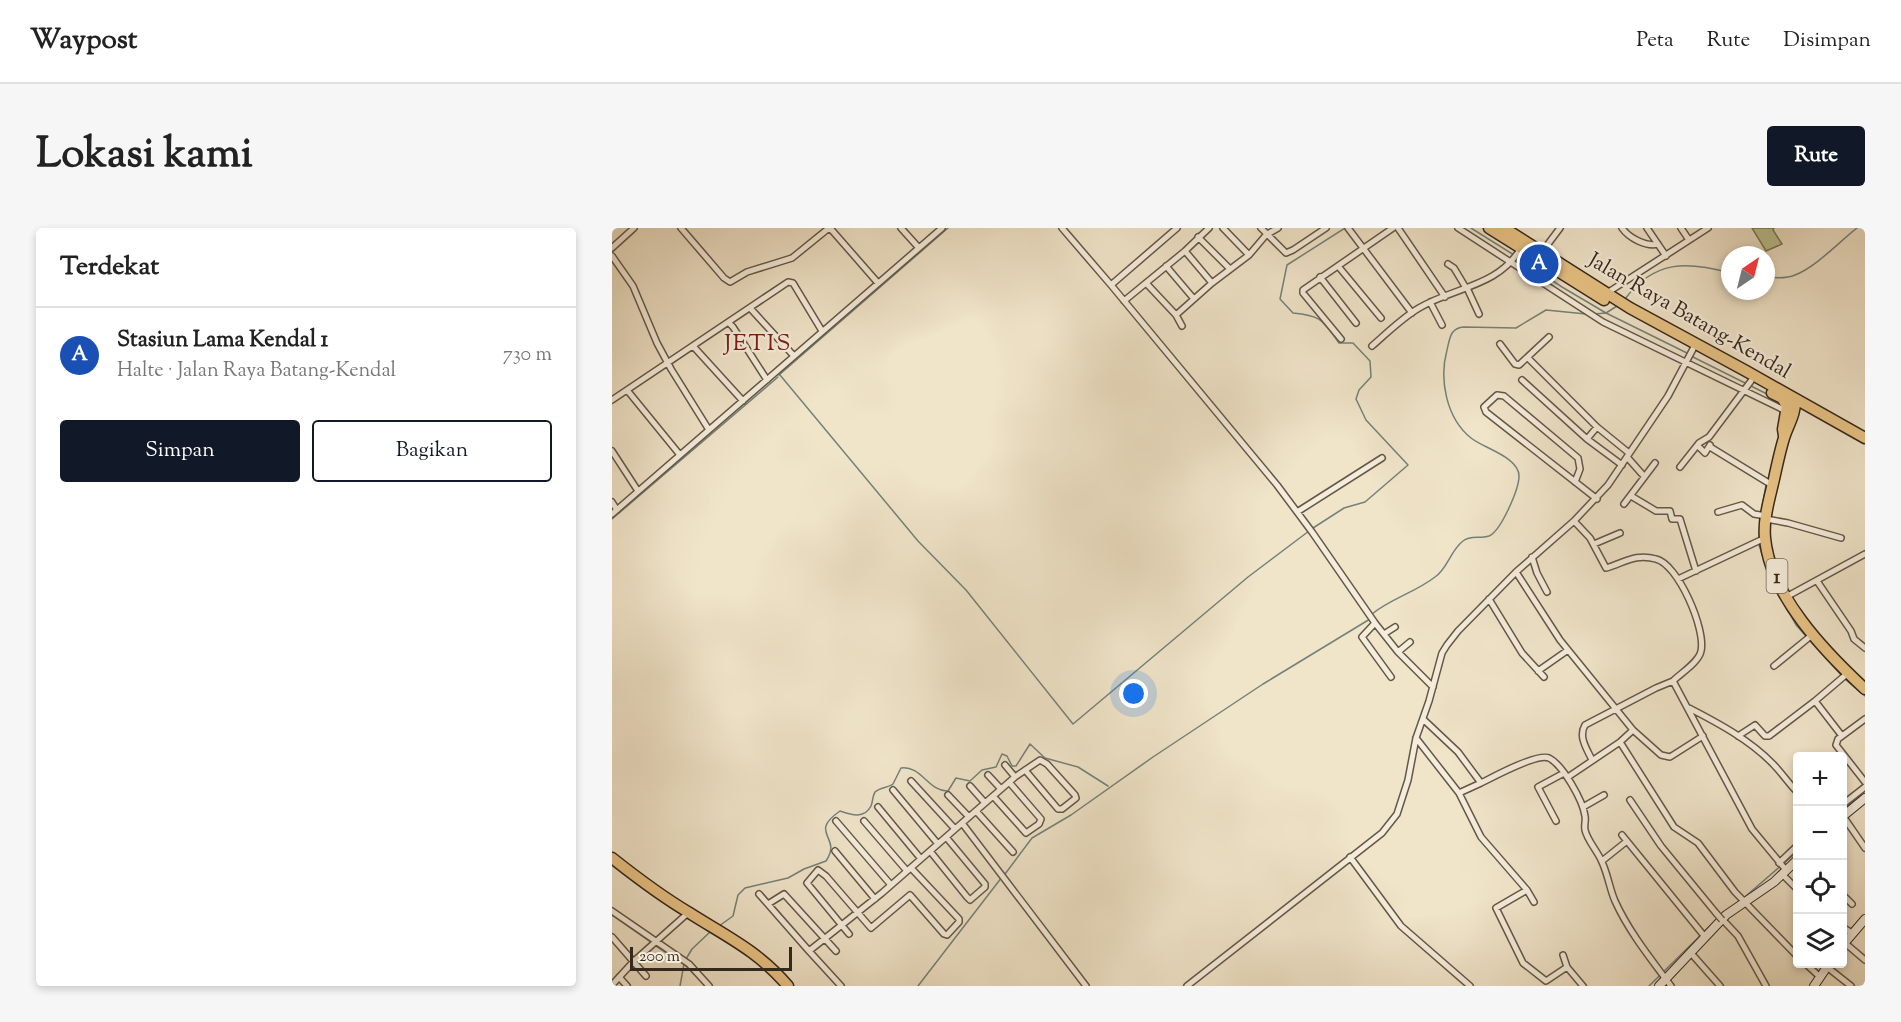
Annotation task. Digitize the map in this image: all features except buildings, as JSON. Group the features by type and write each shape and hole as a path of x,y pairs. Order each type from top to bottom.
{"highway":[{"name":"Jalan Raya Batang-Kendal","path":"1489,228 1520,250 1608,297"},
{"name":"Jalan Raya Batang-Kendal","path":"1504,228 1627,310 1690,356 1748,386 1782,398 1787,406 1786,412"},
{"name":"Jalan Raya Batang-Kendal","path":"1627,310 1795,399"},
{"name":"1","path":"1865,438 1795,399 1794,410 1768,483 1761,541 1786,597 1809,637 1845,676 1865,689"},
{"name":"1","path":"1784,436 1786,412"},
{"path":"612,858 688,912 718,929 768,964 788,986"}],"street":[{"path":"612,248 634,228"},
{"path":"681,228 730,282 747,272 792,258 829,228 878,283"},
{"path":"901,228 919,248"},
{"path":"612,502 614,512 919,248 935,230 942,228"},
{"path":"1062,228 1297,512 1372,619 1398,652 1432,687"},
{"path":"1111,285 1177,228"},
{"path":"1124,301 1185,251 1209,228"},
{"path":"1223,228 1249,255"},
{"path":"1261,228 1286,253 1326,228"},
{"path":"1176,315 1212,283 1249,255 1266,235 1278,228"},
{"path":"1348,228 1412,312"},
{"path":"1341,339 1303,293 1305,288 1393,228"},
{"path":"1398,228 1445,297"},
{"path":"1187,986 1382,833 1397,814 1408,780 1416,738 1442,653 1447,645 1516,572 1597,499 1668,396 1690,356 1594,317 1458,228"},
{"path":"1542,252 1560,228"},
{"path":"1622,228 1633,238 1651,245 1659,244"},
{"path":"1647,228 1666,256"},
{"path":"1681,228 1689,240"},
{"path":"1608,297 1637,273 1708,228"},
{"path":"1198,237 1230,269"},
{"path":"1372,346 1412,312 1430,302 1486,280 1512,262 1520,250"},
{"path":"1185,251 1212,283"},
{"path":"612,256 633,286 667,362 709,430"},
{"path":"1448,264 1454,268 1479,314"},
{"path":"1166,266 1194,299"},
{"path":"1338,266 1381,318"},
{"path":"1320,278 1356,323"},
{"path":"612,399 729,324 788,282 792,282 822,331"},
{"path":"1146,283 1176,315 1182,326"},
{"path":"1430,302 1442,325"},
{"path":"750,308 794,356"},
{"path":"729,324 767,380"},
{"path":"1500,344 1517,365 1528,358 1549,337"},
{"path":"693,346 742,401"},
{"path":"1528,358 1628,455 1642,474"},
{"path":"1522,380 1587,439 1622,465"},
{"path":"1680,466 1709,437 1748,386 1786,412"},
{"path":"627,390 680,455"},
{"path":"1575,482 1580,469 1578,458 1512,403 1499,394 1484,407 1486,412 1575,482 1597,499"},
{"path":"1587,439 1597,427"},
{"path":"1698,446 1705,453 1710,447 1709,437"},
{"path":"1710,447 1768,483"},
{"path":"612,451 638,491"},
{"path":"1297,512 1382,458"},
{"path":"1624,504 1655,463"},
{"path":"1631,496 1656,511 1670,511 1672,519 1680,519 1696,571"},
{"path":"1718,512 1742,505 1754,514 1841,538"},
{"path":"1574,521 1594,544 1606,568 1629,558 1656,559 1664,562 1678,579 1699,626 1702,644 1701,653 1673,681 1590,722 1583,729 1582,739 1592,760"},
{"path":"1594,544 1620,533"},
{"path":"1678,579 1761,541"},
{"path":"1786,597 1865,555"},
{"path":"1532,557 1546,592"},
{"path":"1516,572 1568,650 1634,730 1655,750 1667,757 1703,736"},
{"path":"1817,581 1854,639 1865,648"},
{"path":"1489,599 1522,653 1544,677"},
{"path":"1372,619 1362,637 1391,677"},
{"path":"1384,634 1395,627"},
{"path":"1774,666 1809,637"},
{"path":"1398,652 1410,642"},
{"path":"1538,671 1568,650"},
{"path":"1738,736 1755,725 1766,736 1769,736 1845,676"},
{"path":"1673,681 1752,829 1793,884"},
{"path":"1815,701 1842,736"},
{"path":"1688,707 1738,736 1772,763 1793,788"},
{"path":"1423,718 1451,745 1481,783"},
{"path":"1865,718 1836,742 1837,747 1865,782"},
{"path":"1556,821 1538,786 1566,775 1592,760 1634,730"},
{"path":"1416,738 1459,793 1481,837 1527,890 1534,902"},
{"path":"1620,742 1674,827 1698,843 1735,892 1793,953"},
{"path":"1459,793 1513,768 1543,758 1551,759 1566,775 1582,807 1585,816 1585,831 1602,861 1614,900 1625,921 1667,981"},
{"path":"809,951 875,899 1015,777 1025,770 1040,760 1047,764 1076,798 1062,809 1058,809 1025,770"},
{"path":"1005,765 1015,777"},
{"path":"988,775 1001,789"},
{"path":"911,781 955,830"},
{"path":"993,796 1026,833 1039,824 1041,819 1009,782"},
{"path":"970,786 985,803"},
{"path":"1847,801 1865,787"},
{"path":"893,790 938,844"},
{"path":"948,795 969,818"},
{"path":"1582,807 1604,795"},
{"path":"1847,813 1865,798"},
{"path":"1630,800 1661,846 1738,936 1766,986"},
{"path":"878,807 921,859"},
{"path":"976,810 1013,852"},
{"path":"836,821 891,885"},
{"path":"849,934 807,883 818,870 826,876 871,928 910,895 944,934 947,935 959,922 959,919 864,821"},
{"path":"1847,822 1865,848"},
{"path":"962,823 1086,986"},
{"path":"1622,835 1704,936"},
{"path":"930,851 967,897 970,900 973,898 985,887 985,884 946,837"},
{"path":"1602,861 1627,841"},
{"path":"835,851 875,899"},
{"path":"1782,868 1793,851"},
{"path":"1350,857 1401,926 1470,986"},
{"path":"1659,986 1667,981 1720,917 1795,860"},
{"path":"1527,890 1496,908 1521,959 1528,969 1546,981 1567,967"},
{"path":"759,894 841,986"},
{"path":"768,904 784,894 836,951"},
{"path":"1847,899 1852,904"},
{"path":"612,911 653,944 693,966 709,986"},
{"path":"612,985 622,981 634,962 688,912"},
{"path":"1847,929 1865,919"},
{"path":"612,937 646,976"},
{"path":"1847,946 1865,960"},
{"path":"1690,952 1720,986"},
{"path":"1563,955 1567,967 1583,986"},
{"path":"1811,968 1820,976"},
{"path":"1814,986 1826,968"},
{"path":"1831,968 1851,986"}],"green space":[{"path":"1752,228 1774,228 1782,244 1775,247 1763,246"}],"waterway":[{"path":"779,375 948,228"},
{"path":"1313,528 1344,508 1365,502 1408,465 1366,420 1356,399 1359,390 1371,377 1370,361 1353,343 1339,343 1321,320 1293,313 1280,299 1287,265 1345,228"},
{"path":"1471,228 1514,255"},
{"path":"1775,278 1788,277 1803,271 1857,228"},
{"path":"1518,258 1606,313 1689,354"},
{"path":"1625,299 1636,286 1660,270 1686,266 1721,271"},
{"path":"1594,314 1606,313 1617,306"},
{"path":"1372,614 1435,577 1463,541 1494,533 1504,518 1516,490 1519,476 1513,463 1471,438 1462,430 1450,409 1444,385 1444,373 1447,350 1453,332 1464,327 1516,328 1546,310 1586,314"},
{"path":"1693,357 1769,395"},
{"path":"780,375 918,541 966,590 1073,724 1248,577 1309,531"},
{"path":"612,519 778,377"},
{"path":"1761,513 1766,485"},
{"path":"1759,540 1760,518"},
{"path":"1759,545 1771,580"},
{"path":"1773,584 1796,625 1842,676"},
{"path":"1005,874 1032,838 1071,815 1263,684 1370,619"},
{"path":"1845,679 1865,696"},
{"path":"719,926 733,916 738,895 745,888 788,878 826,861 831,846 826,825 840,811 860,815 868,810 875,792 893,784 901,768 914,770 935,787 948,791 956,778 970,781 982,770 996,767 1002,754 1007,756 1012,766 1016,766 1030,744 1045,758 1078,767 1108,786"},
{"path":"1847,807 1865,793"},
{"path":"1746,896 1793,855"},
{"path":"918,986 1002,877"},
{"path":"612,915 652,943"},
{"path":"1649,986 1710,926"},
{"path":"686,959 692,949 710,932"},
{"path":"656,946 684,964 695,975"},
{"path":"680,986 684,964"}],"place":[{"name":"Stasiun Lama Kendal 1","path":"1539,264"}],"district":[{"name":"JETIS","path":"758,342"}]}
